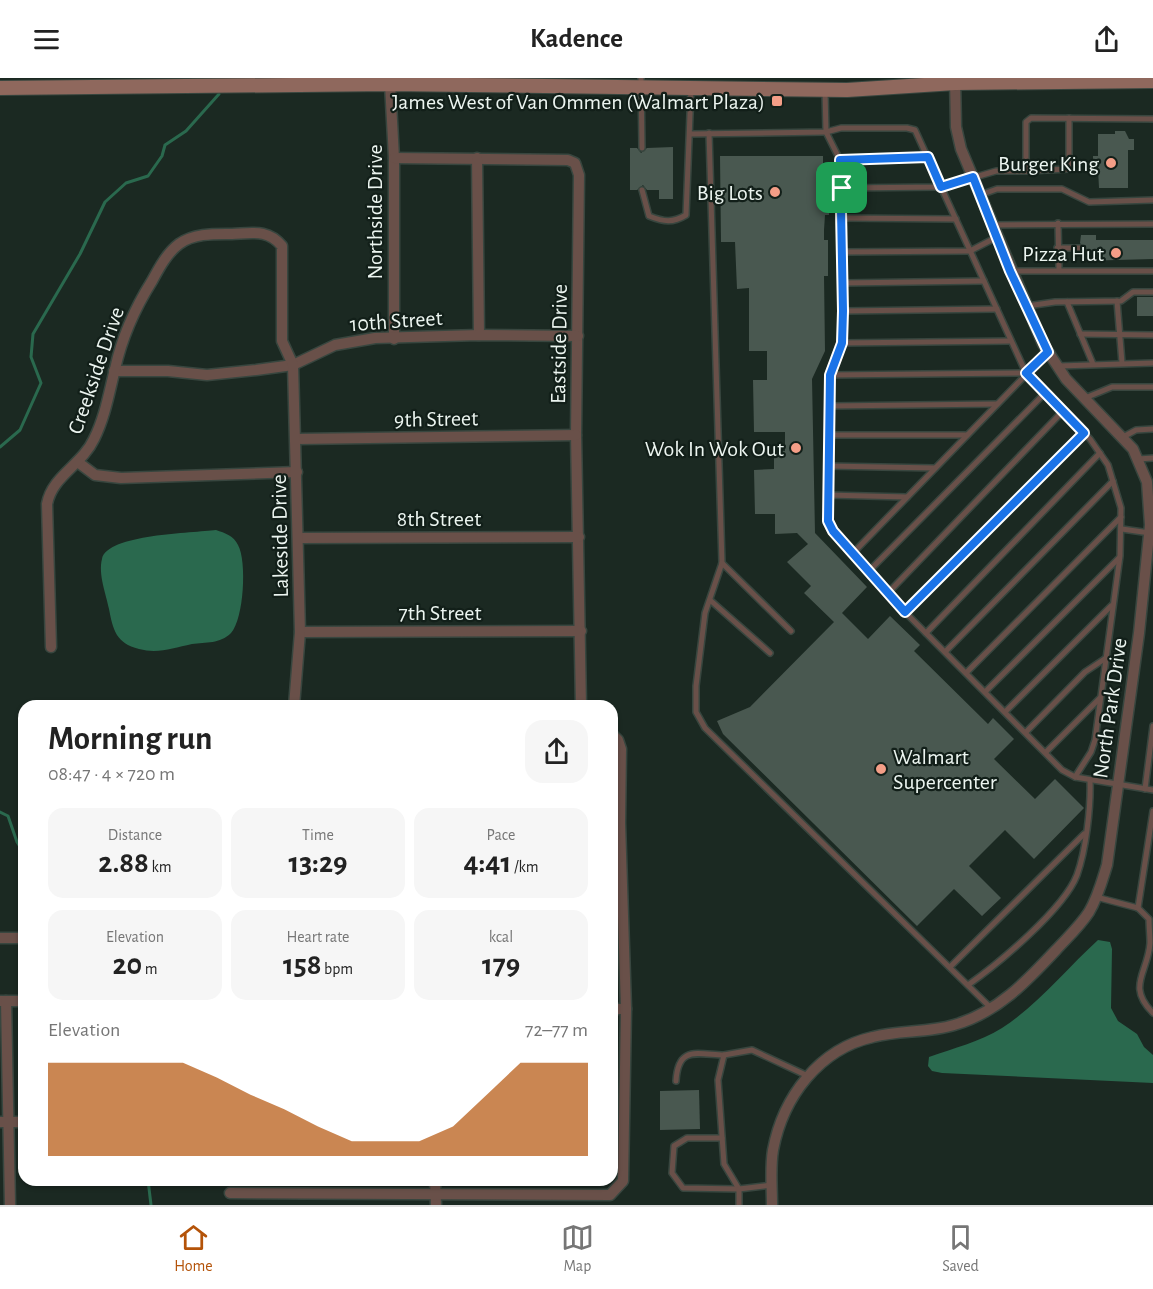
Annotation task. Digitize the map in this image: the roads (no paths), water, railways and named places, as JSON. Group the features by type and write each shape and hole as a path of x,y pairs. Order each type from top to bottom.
{"street":[{"path":"0,88 157,82 390,84 600,82 691,88 825,89 847,84 955,81 1153,81"},
{"name":"North Park Drive","path":"772,1205 773,1152 781,1121 794,1094 808,1076 840,1049 856,1042 890,1034 955,1025 991,1008 1025,983 1088,913 1107,865 1151,533 1152,511 1147,482 1138,459 1123,437 1084,399 1057,366 1026,307 957,137 955,81"},
{"name":"Northside Drive","path":"390,84 394,158 394,339"},
{"name":"Eastside Drive","path":"394,158 568,160 575,163 579,175 576,435 581,631 580,700"},
{"path":"477,158 479,335"},
{"name":"Creekside Drive","path":"51,647 48,498 57,481 79,462 94,440 104,415 124,338 140,301 168,255 180,243 204,235 266,233 275,238 282,246 282,341 293,365"},
{"name":"10th Street","path":"114,371 168,371 207,375 293,365 335,345 375,338 479,335 578,336"},
{"name":"Lakeside Drive","path":"293,365 297,439 300,632 294,700"},
{"name":"9th Street","path":"297,439 576,435"},
{"path":"79,462 96,475 121,478 297,472"},
{"name":"8th Street","path":"298,538 579,537"},
{"name":"7th Street","path":"300,632 581,631"},
{"path":"618,740 621,749 618,794"},
{"path":"230,1193 435,1192 518,1199 610,1195 619,1188 623,1181 618,1101 626,1009 618,928"},
{"path":"0,938 18,938"},
{"path":"3,1001 5,1122 10,1205"},
{"path":"618,1009 626,1009"},
{"path":"435,1186 436,1205"}],"lane":[{"path":"641,83 642,148"},
{"path":"642,190 650,216 662,222 677,221 686,214 691,88"},
{"path":"825,89 826,132 840,160 843,252 842,343 830,375 828,521 833,531 870,570 887,594 1062,770 1075,777 1153,790"},
{"path":"842,188 941,187 996,171 1068,169 1068,118"},
{"path":"1026,171 1028,119 1153,118"},
{"path":"690,134 826,132 841,128 915,130 1026,373 1084,433 1108,465 1113,481 1121,516 1120,556 1111,606 1101,697 1091,752 1075,777"},
{"path":"709,134 722,564 701,633 696,712 705,728 991,1008"},
{"path":"840,160 928,157"},
{"path":"980,195 998,189 1062,189 1089,202 1153,200"},
{"path":"842,218 956,219"},
{"path":"1058,223 1059,269"},
{"path":"992,225 1153,224"},
{"path":"843,252 970,251 997,237"},
{"path":"1057,248 1080,248"},
{"path":"1010,271 1059,269 1153,271"},
{"path":"843,283 984,281"},
{"path":"1026,307 1067,302 1117,301 1133,292 1153,292"},
{"path":"1117,301 1122,363"},
{"path":"1067,302 1093,364"},
{"path":"843,311 997,309"},
{"path":"1080,334 1153,335"},
{"path":"842,343 1011,341"},
{"path":"854,552 1048,352"},
{"path":"1057,366 1153,363"},
{"path":"830,375 1026,373"},
{"path":"1084,399 1112,387 1153,387"},
{"path":"870,570 1045,393"},
{"path":"829,406 997,404"},
{"path":"887,594 1063,411"},
{"path":"1123,437 1136,430 1153,429"},
{"path":"905,612 1084,433"},
{"path":"829,435 967,435"},
{"path":"926,633 1100,453"},
{"path":"1138,459 1153,458"},
{"path":"828,466 935,468"},
{"path":"945,652 1113,481"},
{"path":"827,495 907,497"},
{"path":"966,673 1121,516"},
{"path":"1122,529 1151,533"},
{"path":"985,692 1120,556"},
{"path":"722,564 791,632"},
{"path":"710,600 770,653"},
{"path":"1005,712 1111,606"},
{"path":"1026,732 1086,672 1106,658"},
{"path":"1046,752 1101,697"},
{"path":"1145,789 1153,726"},
{"path":"968,985 1001,961 1067,893 1077,874 1091,807 1090,780"},
{"path":"1138,908 1153,812"},
{"path":"950,967 1084,834"},
{"path":"1096,897 1138,908 1149,919 1150,944 1138,986 1142,1002 1153,1013"},
{"path":"676,1081 677,1064 682,1057 690,1054 724,1055 752,1050 808,1076"},
{"path":"724,1055 718,1080 724,1164 739,1189 739,1205"},
{"path":"722,1138 687,1138 674,1146 672,1173 683,1188 739,1189 772,1185"}],"waterway":[{"path":"0,447 20,430 41,383 31,357 33,334 80,254 105,202 126,183 148,176 162,156 165,145 186,131 219,94"},
{"path":"0,812 8,816 18,844"},
{"path":"149,1186 151,1205"}],"place":[{"name":"James West of Van Ommen (Walmart Plaza)","path":"777,101"},
{"name":"Burger King","path":"1111,163"},
{"name":"Big Lots","path":"775,192"},
{"name":"Pizza Hut","path":"1116,253"},
{"name":"Wok In Wok Out","path":"796,448"},
{"name":"Walmart Supercenter","path":"881,769"}]}
